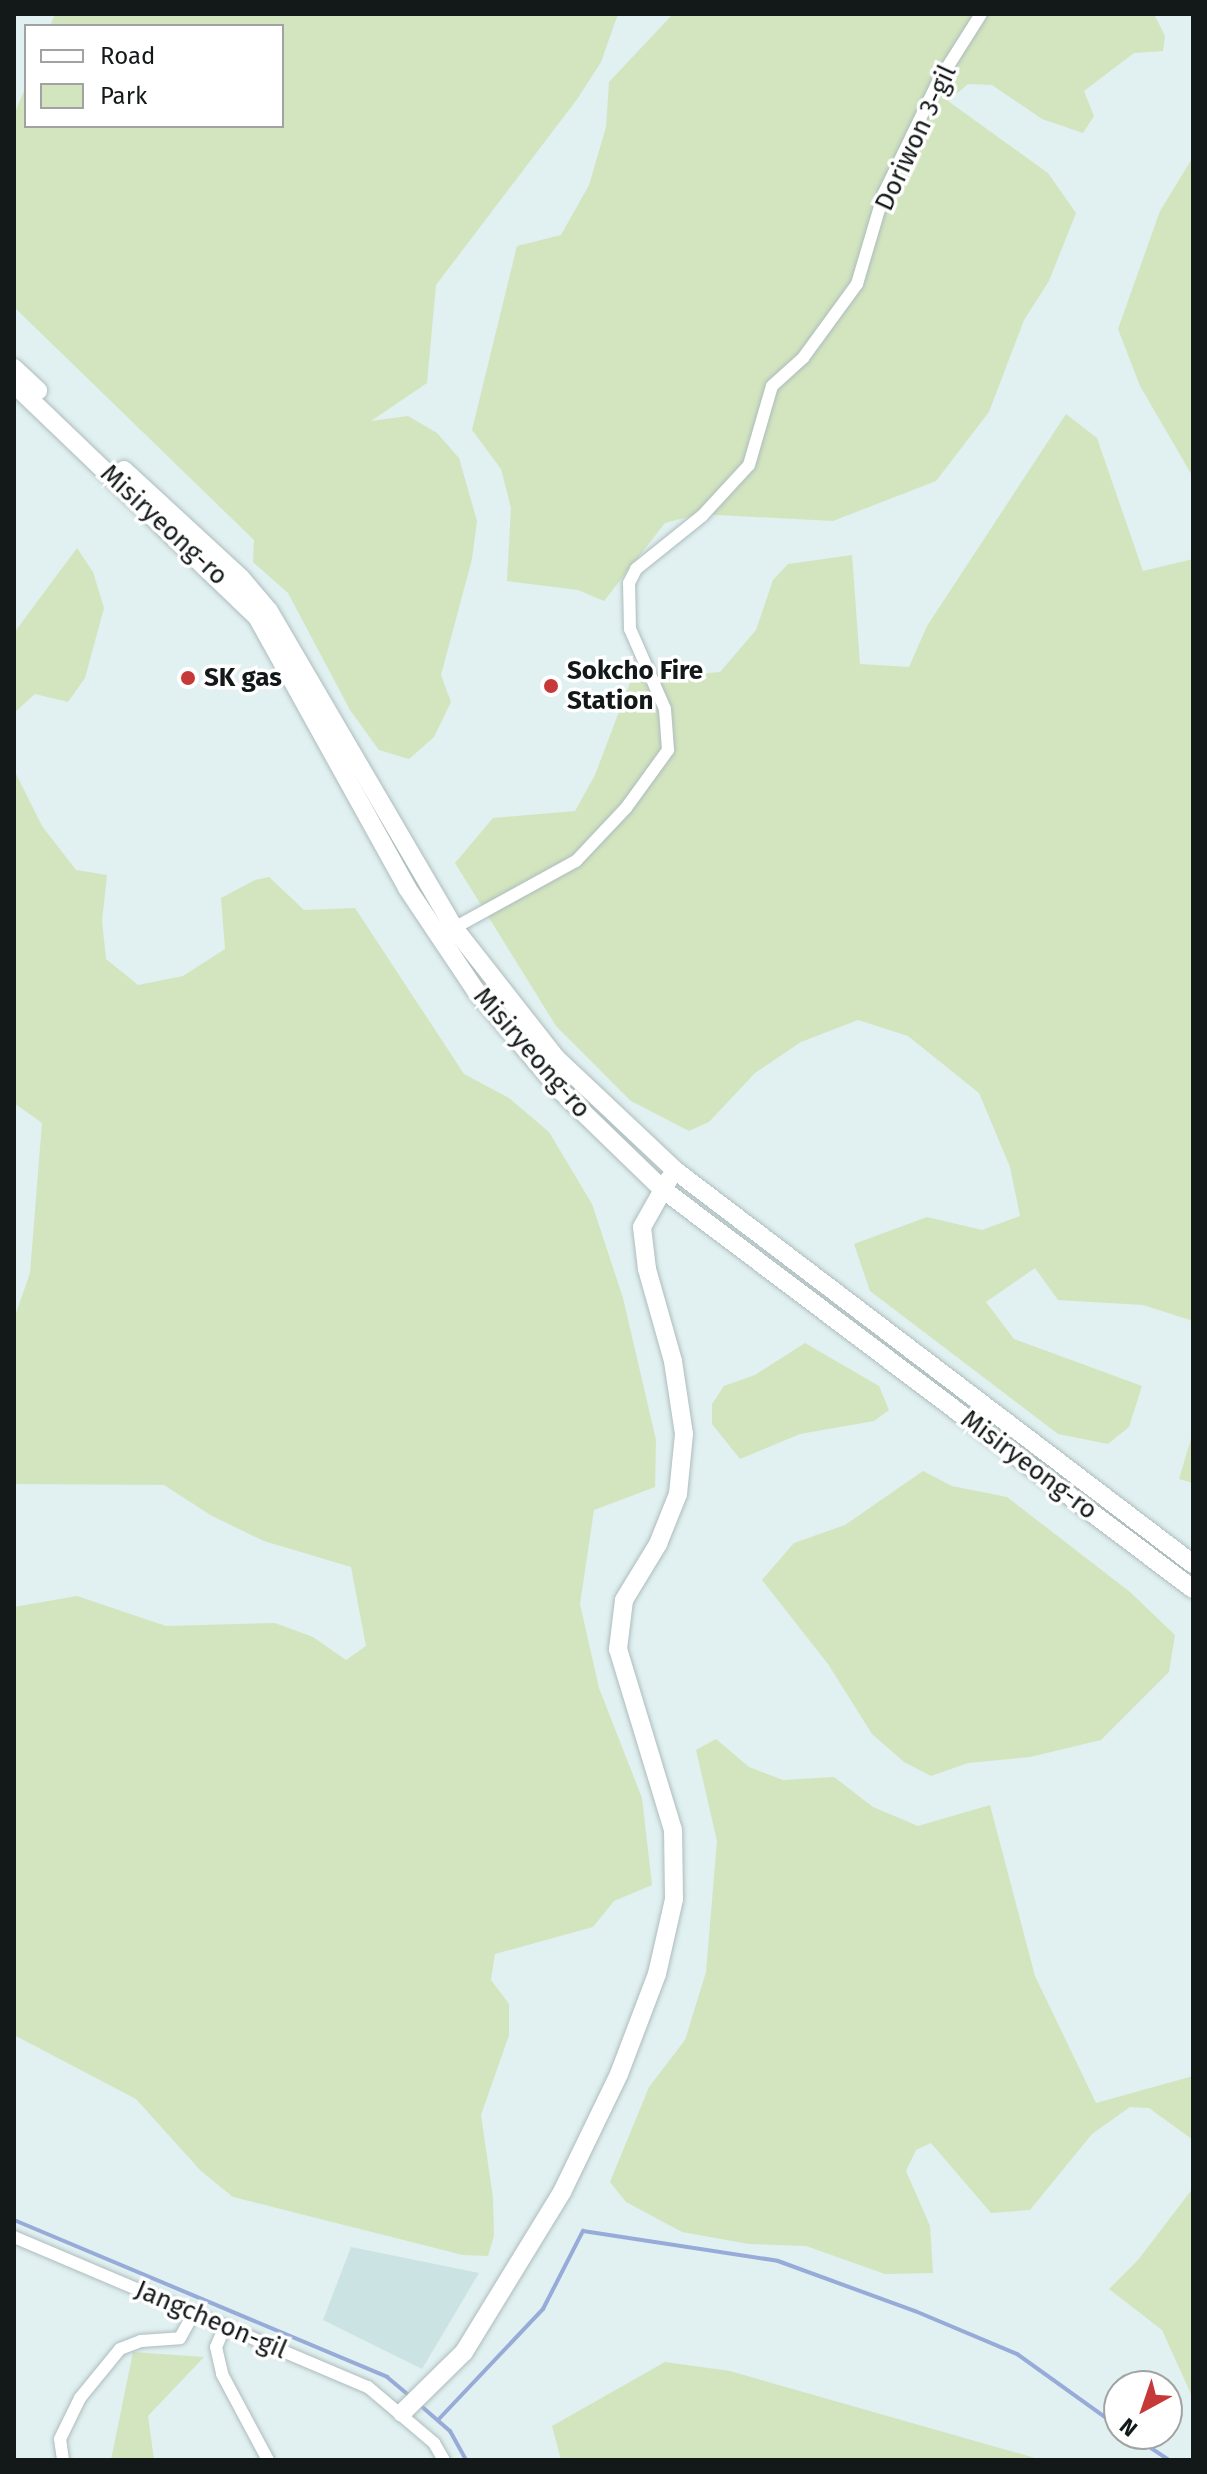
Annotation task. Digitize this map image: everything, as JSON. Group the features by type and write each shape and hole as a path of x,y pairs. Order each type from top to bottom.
{"main road":[{"name":"Misiryeong-ro","path":"14,368 257,595 454,928 556,1058 676,1171 1193,1564"},
{"name":"Misiryeong-ro","path":"14,384 257,617 376,837 476,991 561,1091 661,1188 1193,1589"},
{"path":"404,2411 464,2352 562,2192 619,2074 657,1974 674,1899 673,1830 618,1649 624,1600 658,1544 678,1494 684,1434 673,1361 647,1269 642,1227 661,1188 676,1171"}],"street":[{"name":"Doriwon 3-gil","path":"454,928 576,861 626,808 668,750 665,709 630,629 629,583 636,569 719,501 749,465 772,386 803,358 857,284 884,193 938,82 981,14"},
{"name":"Jangcheon-gil","path":"14,2237 368,2387 404,2411 434,2443 444,2460"},
{"path":"63,2460 60,2439 80,2398 120,2349 141,2341 180,2338 194,2313"},
{"path":"225,2326 216,2347 222,2374 268,2460"}],"shaded area":[{"path":"351,2247 479,2273 422,2369 323,2320"}],"green space":[{"path":"55,14 618,14 601,62 578,98 436,285 427,383 371,421 408,416 437,433 459,458 477,521 472,559 441,675 451,702 434,737 409,759 379,750 350,710 288,593 253,562 254,540 14,307 14,115 24,91 24,128 284,128 284,24 51,24"},
{"path":"673,14 1154,14 1165,36 1163,51 1134,53 1084,91 1094,116 1083,133 1042,119 992,85 968,84 948,101 1048,173 1076,213 1049,281 1024,320 989,412 936,481 833,521 699,514 665,523 604,601 578,590 507,581 511,508 501,469 472,430 517,246 561,235 589,185 606,127 609,82"},
{"path":"1193,157 1193,477 1140,386 1118,329 1160,211"},
{"path":"1066,414 1097,438 1143,571 1193,559 1193,1321 1143,1305 1058,1300 1035,1268 986,1302 1014,1339 1142,1386 1129,1427 1108,1444 1058,1434 870,1291 854,1244 927,1217 982,1230 1020,1216 1010,1167 979,1093 908,1036 858,1020 801,1042 755,1073 709,1122 689,1131 631,1101 556,1026 455,863 493,818 575,811 595,775 631,680 720,672 756,630 773,580 788,564 852,555 860,664 909,667 927,626"},
{"path":"77,548 93,572 104,608 85,678 68,702 35,694 14,713 14,633"},
{"path":"14,770 42,826 76,870 107,875 102,921 106,959 138,985 183,976 225,949 221,898 255,880 269,877 304,910 355,908 464,1074 509,1098 549,1132 592,1204 623,1298 656,1440 655,1487 594,1510 580,1604 599,1688 642,1798 652,1885 614,1901 593,1927 495,1954 491,1980 509,2004 509,2035 481,2115 493,2198 494,2236 488,2256 463,2255 233,2197 201,2171 136,2099 14,2035 14,1607 77,1596 166,1626 275,1623 313,1637 346,1660 366,1646 351,1567 264,1541 212,1516 164,1485 14,1484 14,1319 30,1273 42,1123 14,1103"},
{"path":"805,1343 879,1386 889,1410 874,1421 800,1434 740,1459 712,1424 712,1404 724,1386 755,1375"},
{"path":"1193,1432 1193,1483 1179,1479"},
{"path":"923,1471 952,1486 1007,1497 1130,1592 1175,1635 1169,1672 1101,1740 1030,1757 968,1763 931,1776 904,1762 872,1734 828,1664 762,1580 794,1543 845,1525"},
{"path":"716,1739 749,1767 783,1780 834,1777 873,1807 918,1826 990,1805 1035,1976 1096,2103 1193,2076 1193,2140 1149,2108 1130,2107 1092,2134 1030,2210 991,2213 931,2143 916,2150 906,2171 930,2226 933,2273 885,2274 806,2246 749,2244 682,2232 626,2202 610,2182 649,2087 685,2040 706,1972 717,1841 696,1750"},
{"path":"1193,2188 1193,2394 1162,2330 1109,2289 1138,2260"},
{"path":"133,2352 204,2357 148,2416 154,2460 111,2460"},
{"path":"665,2362 730,2371 1042,2460 561,2460 552,2426"}],"waterway":[{"path":"14,2220 387,2377 410,2396"},
{"path":"438,2420 543,2309 583,2231 778,2261 915,2311 1017,2354 1103,2416"},
{"path":"420,2405 450,2431 466,2460"},
{"path":"1154,2450 1169,2460"}],"place":[{"name":"SK gas","path":"188,678"},
{"name":"Sokcho Fire Station","path":"551,686"}]}
